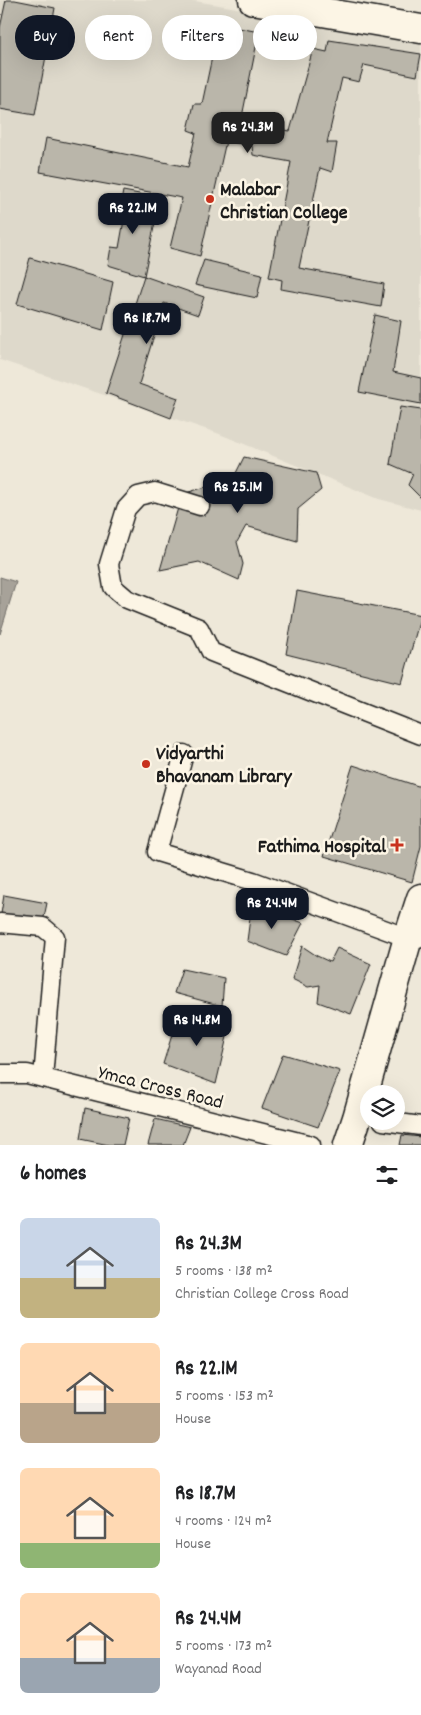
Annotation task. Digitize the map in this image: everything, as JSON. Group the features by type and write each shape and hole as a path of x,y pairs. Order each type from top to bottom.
{"main road":[{"path":"253,0 413,24"},
{"path":"379,1085 414,939 421,898"},
{"path":"348,1145 361,1130"}],"street":[{"path":"200,506 155,492 138,496 126,509 109,564 114,587 127,599 198,628 212,652 421,735"},
{"path":"184,754 157,852 253,881 414,939"},
{"path":"0,923 43,927 55,937 44,1078"},
{"name":"Ymca Cross Road","path":"0,1074 27,1074 312,1145"},
{"path":"405,1124 421,1126"}],"shaded area":[{"name":"Malabar Christian College","path":"0,0 189,0 278,15 253,15 253,60 317,60 317,22 421,39 421,510 379,499 217,433 0,360"},
{"path":"0,577 16,582 0,634"}],"building":[{"path":"6,0 55,8 54,15 15,15 15,60 45,60 35,115 0,109 0,28"},
{"name":"Malabar Christian College","path":"243,29 253,31 253,60 241,122 290,131 310,60 317,60 317,50 327,52 329,40 421,54 417,76 364,65 359,82 342,78 327,143 337,143 332,172 320,168 299,268 384,284 381,307 281,289 282,280 269,277 291,162 253,155 252,146 226,141 200,256 170,248 182,198 40,172 46,138 188,167 196,133 188,130 194,104 202,104 211,60 243,60"},
{"path":"123,191 150,196 147,222 155,222 144,276 108,265 111,247 119,248 124,220 118,218"},
{"path":"30,258 113,282 103,330 17,304"},
{"path":"204,260 262,274 257,298 195,285"},
{"path":"144,276 204,297 198,315 164,303 139,384 178,398 171,418 106,393"},
{"path":"375,315 401,321 393,372 421,378 421,404 359,392"},
{"path":"400,407 421,410 421,498 408,485 413,474 390,464"},
{"path":"244,457 316,473 321,490 298,509 297,541 246,526 237,542 243,564 239,580 199,562 160,570 182,494 233,479"},
{"path":"297,591 421,615 402,683 286,654"},
{"path":"353,765 421,787 421,846 412,882 324,856"},
{"path":"4,895 47,903 43,922 1,914"},
{"path":"252,903 303,923 286,956 247,941"},
{"path":"302,946 330,962 337,948 371,964 351,1014 318,1002 320,985 308,987 292,979"},
{"path":"182,969 224,978 222,1006 174,993"},
{"path":"180,1009 229,1028 216,1084 163,1064"},
{"path":"283,1054 340,1071 318,1127 262,1108"},
{"path":"85,1108 129,1118 123,1145 109,1145 80,1139"},
{"path":"155,1119 190,1127 183,1145 148,1145"},
{"path":"402,1135 421,1137 421,1145 400,1145"}],"place":[{"name":"Malabar Christian College","path":"210,199"},
{"name":"Vidyarthi Bhavanam Library","path":"146,764"},
{"name":"Fathima Hospital","path":"397,845"}]}
